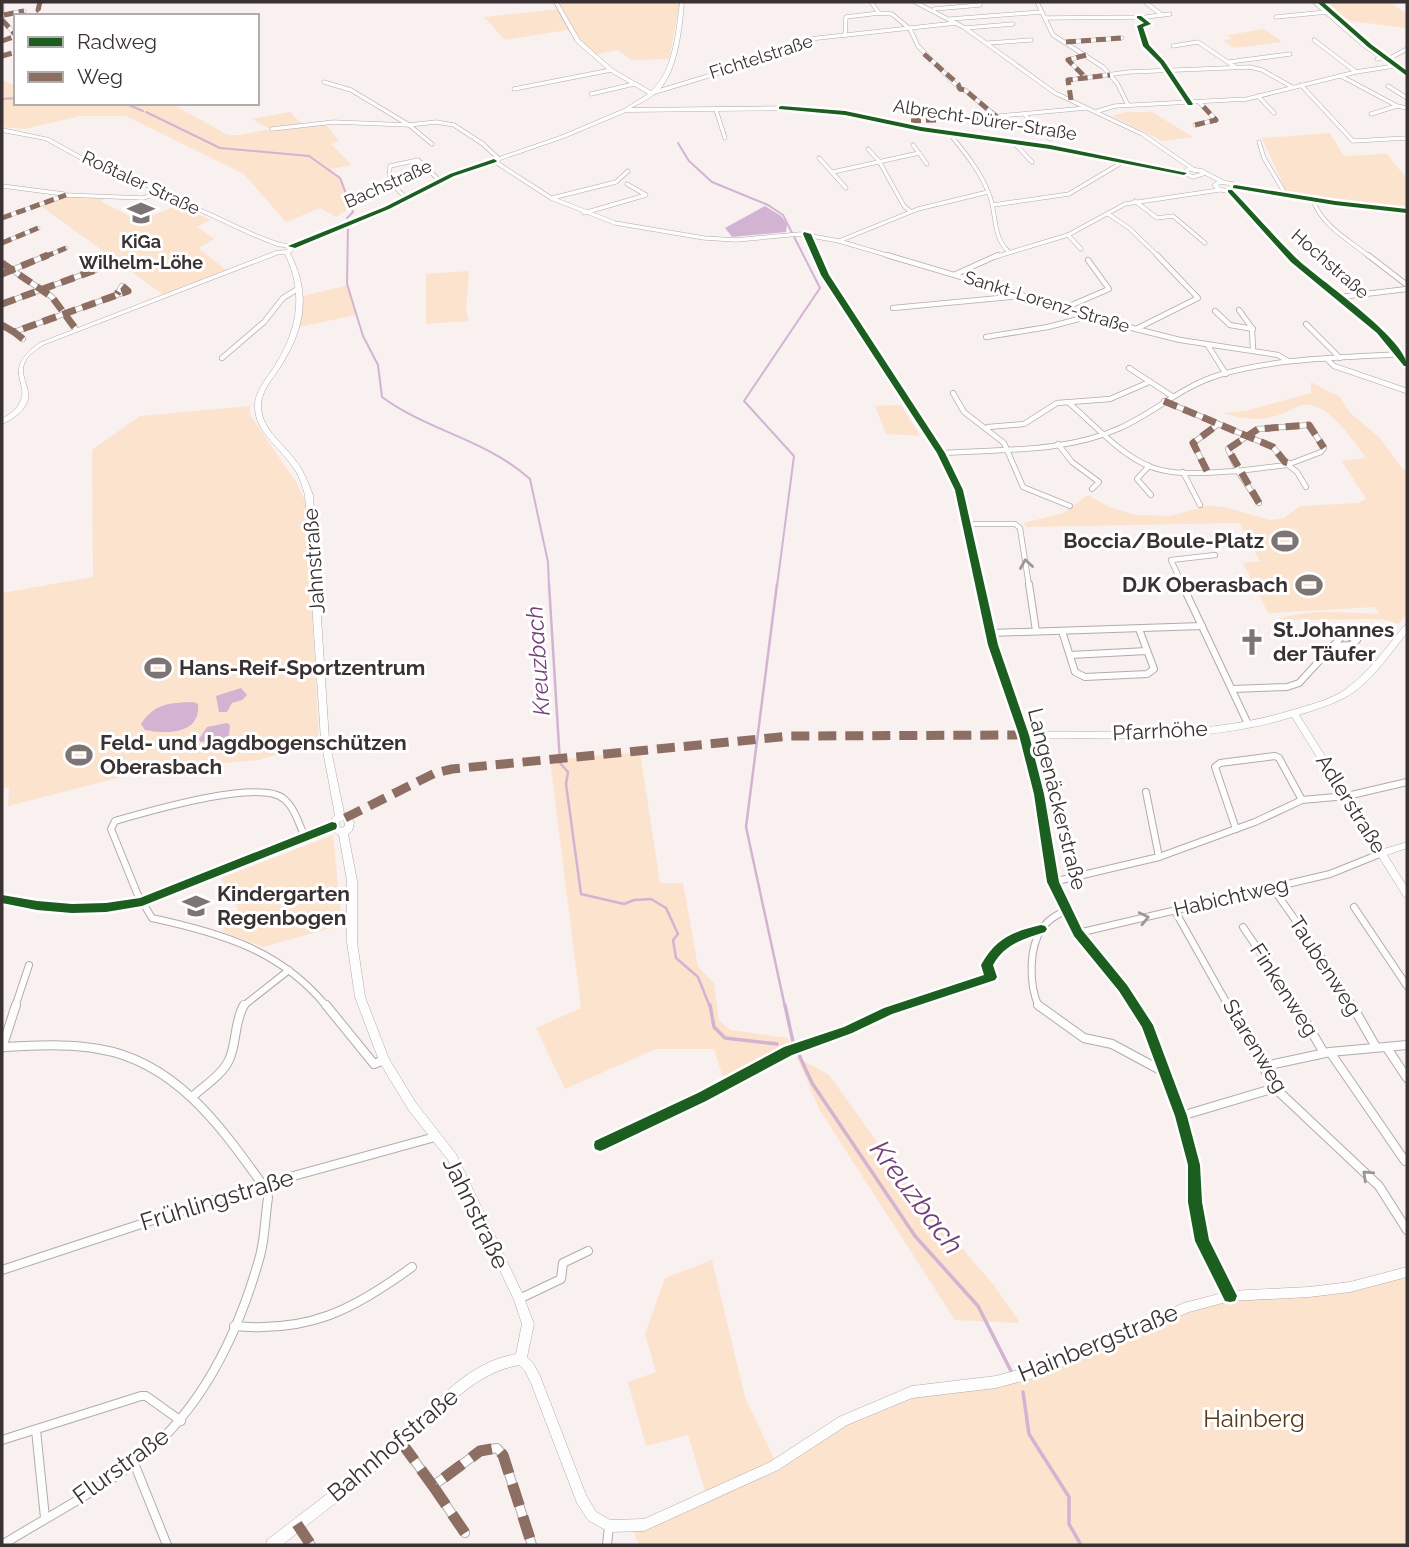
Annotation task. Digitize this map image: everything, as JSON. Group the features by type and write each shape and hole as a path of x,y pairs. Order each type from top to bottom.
{"street":[{"path":"556,2 578,41 611,69 650,93"},
{"path":"625,110 659,87 665,78 676,42 682,2"},
{"path":"871,2 879,13"},
{"path":"915,2 957,23 988,43 1035,81 1142,134 1217,187"},
{"path":"932,10 980,5 980,2"},
{"path":"1037,2 1054,34 1110,75 1128,105"},
{"path":"1145,2 1161,15"},
{"path":"1314,2 1390,67 1407,78"},
{"path":"4,25 3,13 24,11"},
{"path":"949,19 1042,12"},
{"path":"1276,17 1327,12"},
{"path":"845,36 846,17 892,14 910,29 924,54 997,117"},
{"path":"1045,18 1170,14"},
{"name":"Fichtelstraße","path":"650,93 761,60 806,40 957,23"},
{"path":"965,28 1013,24"},
{"path":"1066,42 1122,38"},
{"path":"988,43 1031,40"},
{"path":"1314,40 1356,72"},
{"path":"1173,46 1198,41 1235,67"},
{"path":"1380,58 1406,51"},
{"path":"1229,62 1290,54"},
{"path":"1086,55 1068,60 1086,78"},
{"path":"1068,80 1180,69 1235,67 1262,70 1292,87"},
{"path":"1098,111 1107,107 1128,105 1200,103 1258,96 1356,72 1390,67"},
{"path":"514,89 611,69"},
{"path":"1341,76 1397,106 1407,108"},
{"path":"324,82 351,90 376,103 432,144"},
{"path":"591,94 634,84"},
{"path":"1301,85 1353,141 1407,138"},
{"path":"1388,86 1407,98"},
{"path":"1258,96 1274,113"},
{"path":"1195,125 1216,120 1200,103"},
{"path":"1371,114 1397,106"},
{"path":"978,118 1088,108"},
{"name":"Albrecht-Dürer-Straße","path":"497,160 562,138 625,110 810,109 1126,160 1201,175"},
{"path":"716,110 724,138"},
{"path":"1025,115 1050,139"},
{"name":"Sankt-Lorenz-Straße","path":"272,129 334,122 409,125 436,122 454,125 483,144 497,160 551,198 583,213 625,226 736,240 807,234 957,274 1136,329 1278,355 1288,361"},
{"name":"Roßtaler Straße","path":"2,130 47,139 68,148 94,164 162,192 278,249"},
{"path":"953,134 953,138 975,166 988,192 993,205 998,240 1008,251"},
{"path":"1013,142 1032,162"},
{"path":"1259,142 1264,158 1286,195"},
{"path":"913,145 927,164"},
{"path":"868,149 879,161 904,206 910,211"},
{"path":"833,172 919,153"},
{"path":"819,158 846,188"},
{"path":"406,198 389,181 390,166 418,160 440,181"},
{"name":"Bachstraße","path":"290,249 440,181 497,160"},
{"path":"993,205 1069,194 1126,160"},
{"path":"1184,173 1193,169"},
{"path":"551,198 616,182 628,171"},
{"path":"1201,175 1223,182 1233,189"},
{"path":"1217,187 1223,182"},
{"path":"583,213 646,195 627,184"},
{"path":"2,186 66,195 144,198 162,192"},
{"path":"957,274 1008,251 1068,234 1135,201 1217,187 1407,211"},
{"name":"Hochstraße","path":"1233,189 1294,260 1380,331 1407,364"},
{"path":"839,241 910,211 988,192"},
{"path":"2,218 66,195"},
{"path":"1313,200 1318,215 1326,223 1407,287"},
{"path":"1135,201 1157,218 1173,216 1205,243"},
{"path":"1108,214 1129,228 1198,295 1198,298 1136,329"},
{"path":"2,243 38,228"},
{"name":"Langenäckerstraße","path":"807,234 825,275 941,453 959,490 990,633 1024,735 1040,794 1053,881 1065,911 1078,933 1123,988 1147,1025 1181,1116 1194,1165 1195,1202 1202,1241 1230,1296"},
{"path":"1068,234 1081,249"},
{"path":"2,274 66,248"},
{"path":"2,422 25,403 26,393 20,369 23,360 41,344 75,328 278,249 290,249"},
{"name":"Jahnstraße","path":"290,249 299,288 300,306 294,334 257,404 259,420 298,469 309,495 325,740 340,818 351,823 343,831 352,881 355,970 360,998 379,1062 463,1179 519,1299 528,1325 521,1359"},
{"path":"1067,307 1109,289 1088,260"},
{"path":"2,263 45,288 66,312 75,328"},
{"path":"2,304 89,272"},
{"path":"1340,298 1407,287"},
{"path":"222,358 264,322 283,298 299,288"},
{"path":"14,332 117,295"},
{"path":"893,308 1025,295"},
{"path":"1239,310 1249,318 1255,338 1253,350"},
{"path":"1215,312 1230,325 1252,329"},
{"path":"986,337 1094,316"},
{"path":"1306,324 1340,358"},
{"path":"2,325 23,339"},
{"path":"1207,344 1226,373"},
{"path":"941,453 1058,444 1107,434 1199,382 1226,373 1288,361 1399,354"},
{"path":"1327,359 1334,366 1407,391"},
{"path":"1129,368 1147,383 1172,396"},
{"path":"988,428 1024,424 1057,403 1110,400 1147,383"},
{"path":"953,393 964,412 988,428 1006,448 1023,487 1070,506"},
{"path":"1164,401 1273,447 1285,462 1291,464 1306,487"},
{"path":"1069,403 1149,466 1183,472 1237,469 1291,464 1308,453 1321,452 1324,447 1309,425 1258,429 1228,449 1237,469 1259,503"},
{"path":"1207,471 1193,443 1217,425"},
{"path":"1058,444 1072,462 1099,482 1092,489"},
{"path":"1149,466 1137,479 1151,495"},
{"path":"1183,472 1200,505"},
{"path":"967,524 1015,524 1020,528 1036,631"},
{"path":"1215,555 1171,560 1248,724"},
{"path":"990,633 1202,626"},
{"name":"Pfarrhöhe","path":"1024,735 1152,735 1248,724 1294,715 1347,692 1370,673 1407,628"},
{"path":"1062,631 1075,672 1085,677 1147,674 1154,668 1139,629"},
{"path":"1232,689 1293,686 1303,679 1333,646"},
{"path":"1070,655 1147,651"},
{"name":"Adlerstraße","path":"1294,715 1407,894"},
{"path":"1236,829 1215,767 1220,763 1275,756 1279,758 1302,800"},
{"path":"1053,881 1159,857 1236,829 1302,800 1347,796 1407,782"},
{"path":"1146,792 1159,857"},
{"path":"305,837 285,799 274,794 199,799 167,805 115,821 111,829 148,914 157,921 201,929 269,955 316,993 379,1062"},
{"path":"2,899 74,911 111,909 142,902 332,826 340,818"},
{"path":"332,826 343,831"},
{"path":"1382,853 1407,845"},
{"name":"Habichtweg","path":"1078,933 1330,874 1382,853"},
{"name":"Taubenweg","path":"1272,887 1338,981 1376,1047"},
{"path":"1354,907 1407,986"},
{"path":"1065,911 1051,918 1041,929 1036,944 1032,971 1035,999 1040,1009 1084,1038 1112,1044 1164,1072"},
{"name":"Starenweg","path":"1175,911 1265,1066 1275,1088 1379,1186 1407,1230"},
{"name":"Finkenweg","path":"1243,927 1327,1053 1405,1161"},
{"path":"29,965 2,1047 65,1045 114,1051 153,1067 192,1097 224,1131 262,1184"},
{"path":"192,1097 225,1068 243,1006 289,970"},
{"path":"1265,1066 1327,1053 1407,1045"},
{"path":"1387,1048 1407,1078"},
{"path":"1181,1116 1275,1088"},
{"name":"Frühlingstraße","path":"2,1270 262,1184 435,1137"},
{"name":"Flurstraße","path":"2,1545 134,1463 181,1421 218,1364 260,1255 268,1198 262,1184"},
{"path":"519,1299 561,1279 563,1263 588,1251"},
{"path":"234,1326 263,1331 305,1326 331,1318 383,1289 412,1267"},
{"name":"Hainbergstraße","path":"608,1526 635,1527 664,1518 774,1466 843,1421 912,1392 996,1382 1037,1371 1188,1307 1230,1296 1309,1293 1407,1272"},
{"path":"521,1359 536,1380 581,1499 593,1516 608,1526 607,1545"},
{"name":"Bahnhofstraße","path":"272,1545 401,1442 467,1382 498,1363 521,1359"},
{"path":"2,1440 141,1396 146,1396 181,1421"},
{"path":"36,1430 45,1518"},
{"path":"401,1442 465,1533"},
{"path":"433,1486 480,1451 497,1448 503,1455 532,1545"},
{"path":"134,1463 167,1545"},
{"path":"297,1524 311,1545"}],"green space":[{"path":"557,2 680,2 669,59 631,60 618,50 593,55 567,30 505,40 484,17 560,9"},
{"path":"1321,2 1389,2 1407,14 1407,28 1343,20"},
{"path":"1264,29 1282,42 1234,48 1223,41 1232,39 1228,35"},
{"path":"2,80 14,85 14,105 174,105 228,135 270,129 252,119 290,112 302,124 324,122 339,141 331,144 352,165 330,169 342,178 352,207 336,217 320,208 286,222 244,174 126,116 80,116 24,129 2,127"},
{"path":"1126,112 1152,112 1193,137 1162,141 1113,116"},
{"path":"1330,133 1344,156 1387,154 1407,179 1407,214 1349,208 1286,191 1262,138"},
{"path":"69,194 110,196 100,201 139,221 178,205 210,220 197,227 214,239 198,248 230,273 165,296 38,204"},
{"path":"469,271 466,310 469,321 426,324 426,274"},
{"path":"349,285 356,315 299,327 303,296"},
{"path":"1311,382 1340,397 1350,413 1380,438 1407,472 1407,615 1398,624 1382,619 1276,620 1315,613 1379,614 1375,607 1268,613 1243,563 1260,561 1239,523 1026,527 1024,523 1063,513 1088,495 1109,507 1136,515 1171,516 1206,506 1224,507 1270,520 1284,518 1300,506 1358,503 1366,499 1342,461 1366,458 1325,411 1307,404 1260,419 1224,413 1245,411 1311,393"},
{"path":"901,405 920,436 886,434 875,406"},
{"name":"Hans-Reif-Sportzentrum","path":"250,406 250,415 296,482 306,503 319,743 258,760 149,770 8,806 9,787 2,788 2,593 93,577 92,450 140,416"},
{"path":"640,752 660,883 683,883 698,967 714,983 719,1021 731,1030 788,1038 794,1050 726,1087 714,1049 656,1049 565,1089 536,1028 581,1008 550,760"},
{"path":"333,835 342,925 263,947 222,931 238,909 221,878"},
{"path":"797,1057 829,1075 908,1185 993,1284 1020,1323 955,1320 819,1109"},
{"name":"Hainberg","path":"712,1260 745,1397 776,1463 892,1400 988,1388 1166,1322 1205,1300 1233,1291 1381,1284 1407,1277 1407,1545 639,1545 633,1529 707,1497 688,1435 646,1446 628,1382 656,1372 645,1334 665,1278"}],"shaded area":[{"path":"765,206 781,216 787,224 786,232 732,237 725,228"},
{"path":"241,688 247,695 232,703 227,712 219,712 216,696"},
{"path":"193,702 198,704 197,714 188,727 163,732 145,730 141,724 158,708"},
{"path":"227,723 230,725 229,735 225,740 200,742 199,739 207,727"}],"waterway":[{"name":"Kreuzbach","path":"2,99 14,98"},
{"name":"Kreuzbach","path":"129,105 143,111"},
{"name":"Kreuzbach","path":"146,112 220,148 309,156 340,178 353,212 347,218"},
{"path":"678,143 689,161 712,182 768,205 783,215 820,288 744,401 794,456 777,586"},
{"name":"Kreuzbach","path":"348,225 347,284 363,336 378,365 382,397 418,419 495,455 530,479 548,562 549,586"},
{"name":"Kreuzbach","path":"549,584 560,763 568,772 566,784 581,894 624,904 634,900 651,899 666,908 678,934 673,940 676,958 698,977 710,1007"},
{"path":"777,584 746,827 785,1007"},
{"name":"Kreuzbach","path":"710,1005 714,1027 725,1038 777,1044"},
{"name":"Kreuzbach","path":"785,1005 793,1042 812,1083 915,1236 978,1306 1012,1373"},
{"name":"Kreuzbach","path":"1023,1392 1029,1434 1069,1497 1069,1524 1081,1545"}],"marked path":[{"path":"40,2 38,10 41,14"},
{"path":"4,15 24,11"},
{"path":"2,20 14,33"},
{"path":"2,41 14,37"},
{"path":"1066,42 1122,38"},
{"path":"2,56 14,53"},
{"path":"924,54 958,84 960,89 965,90 997,117"},
{"path":"1086,55 1068,60 1086,78"},
{"path":"1071,100 1068,80 1110,75"},
{"path":"1195,125 1216,120 1200,103"},
{"path":"911,121 978,118"},
{"path":"2,218 66,195"},
{"path":"2,243 38,228"},
{"path":"2,274 66,248"},
{"path":"2,263 52,297 68,315 75,328"},
{"path":"2,304 98,269 93,266 89,272"},
{"path":"23,339 14,332 128,291 122,286 117,294"},
{"path":"2,325 14,332"},
{"path":"1164,401 1273,447 1285,462 1294,464"},
{"path":"1207,471 1193,443 1217,425"},
{"path":"1259,503 1228,449 1258,429 1309,425 1324,448"},
{"path":"345,818 435,773 452,769 791,736 1024,735"},
{"path":"401,1442 433,1486 480,1451 497,1448 503,1455 532,1545"},
{"path":"433,1486 465,1533"},
{"path":"297,1524 311,1545"}],"cycle path":[{"path":"1320,2 1407,74"},
{"path":"1139,17 1148,24 1140,26 1146,46 1162,62 1190,104"},
{"path":"781,108 845,113 921,129 1050,147 1184,173"},
{"path":"292,246 387,208 452,175 494,161"},
{"path":"1235,187 1407,211"},
{"path":"1230,191 1294,260 1380,331 1407,364"},
{"path":"807,234 825,275 941,453 959,490 993,645 1024,735 1039,794 1053,882 1078,933 1123,988 1147,1025 1181,1116 1194,1165 1195,1202 1202,1241 1230,1296"},
{"path":"2,899 89,909 142,902 332,826"},
{"path":"600,1145 702,1097 788,1051 848,1030 888,1011 991,977 987,965 1003,944 1041,929"}],"place":[{"name":"KiGa Wilhelm-Löhe","path":"141,213"},
{"name":"Boccia/Boule-Platz","path":"1285,541"},
{"name":"DJK Oberasbach","path":"1309,585"},
{"name":"St.Johannes der Täufer","path":"1252,642"},
{"name":"Hans-Reif-Sportzentrum","path":"158,668"},
{"name":"Feld- und Jagdbogenschützen Oberasbach","path":"79,755"},
{"name":"Kindergarten Regenbogen","path":"196,906"}]}
